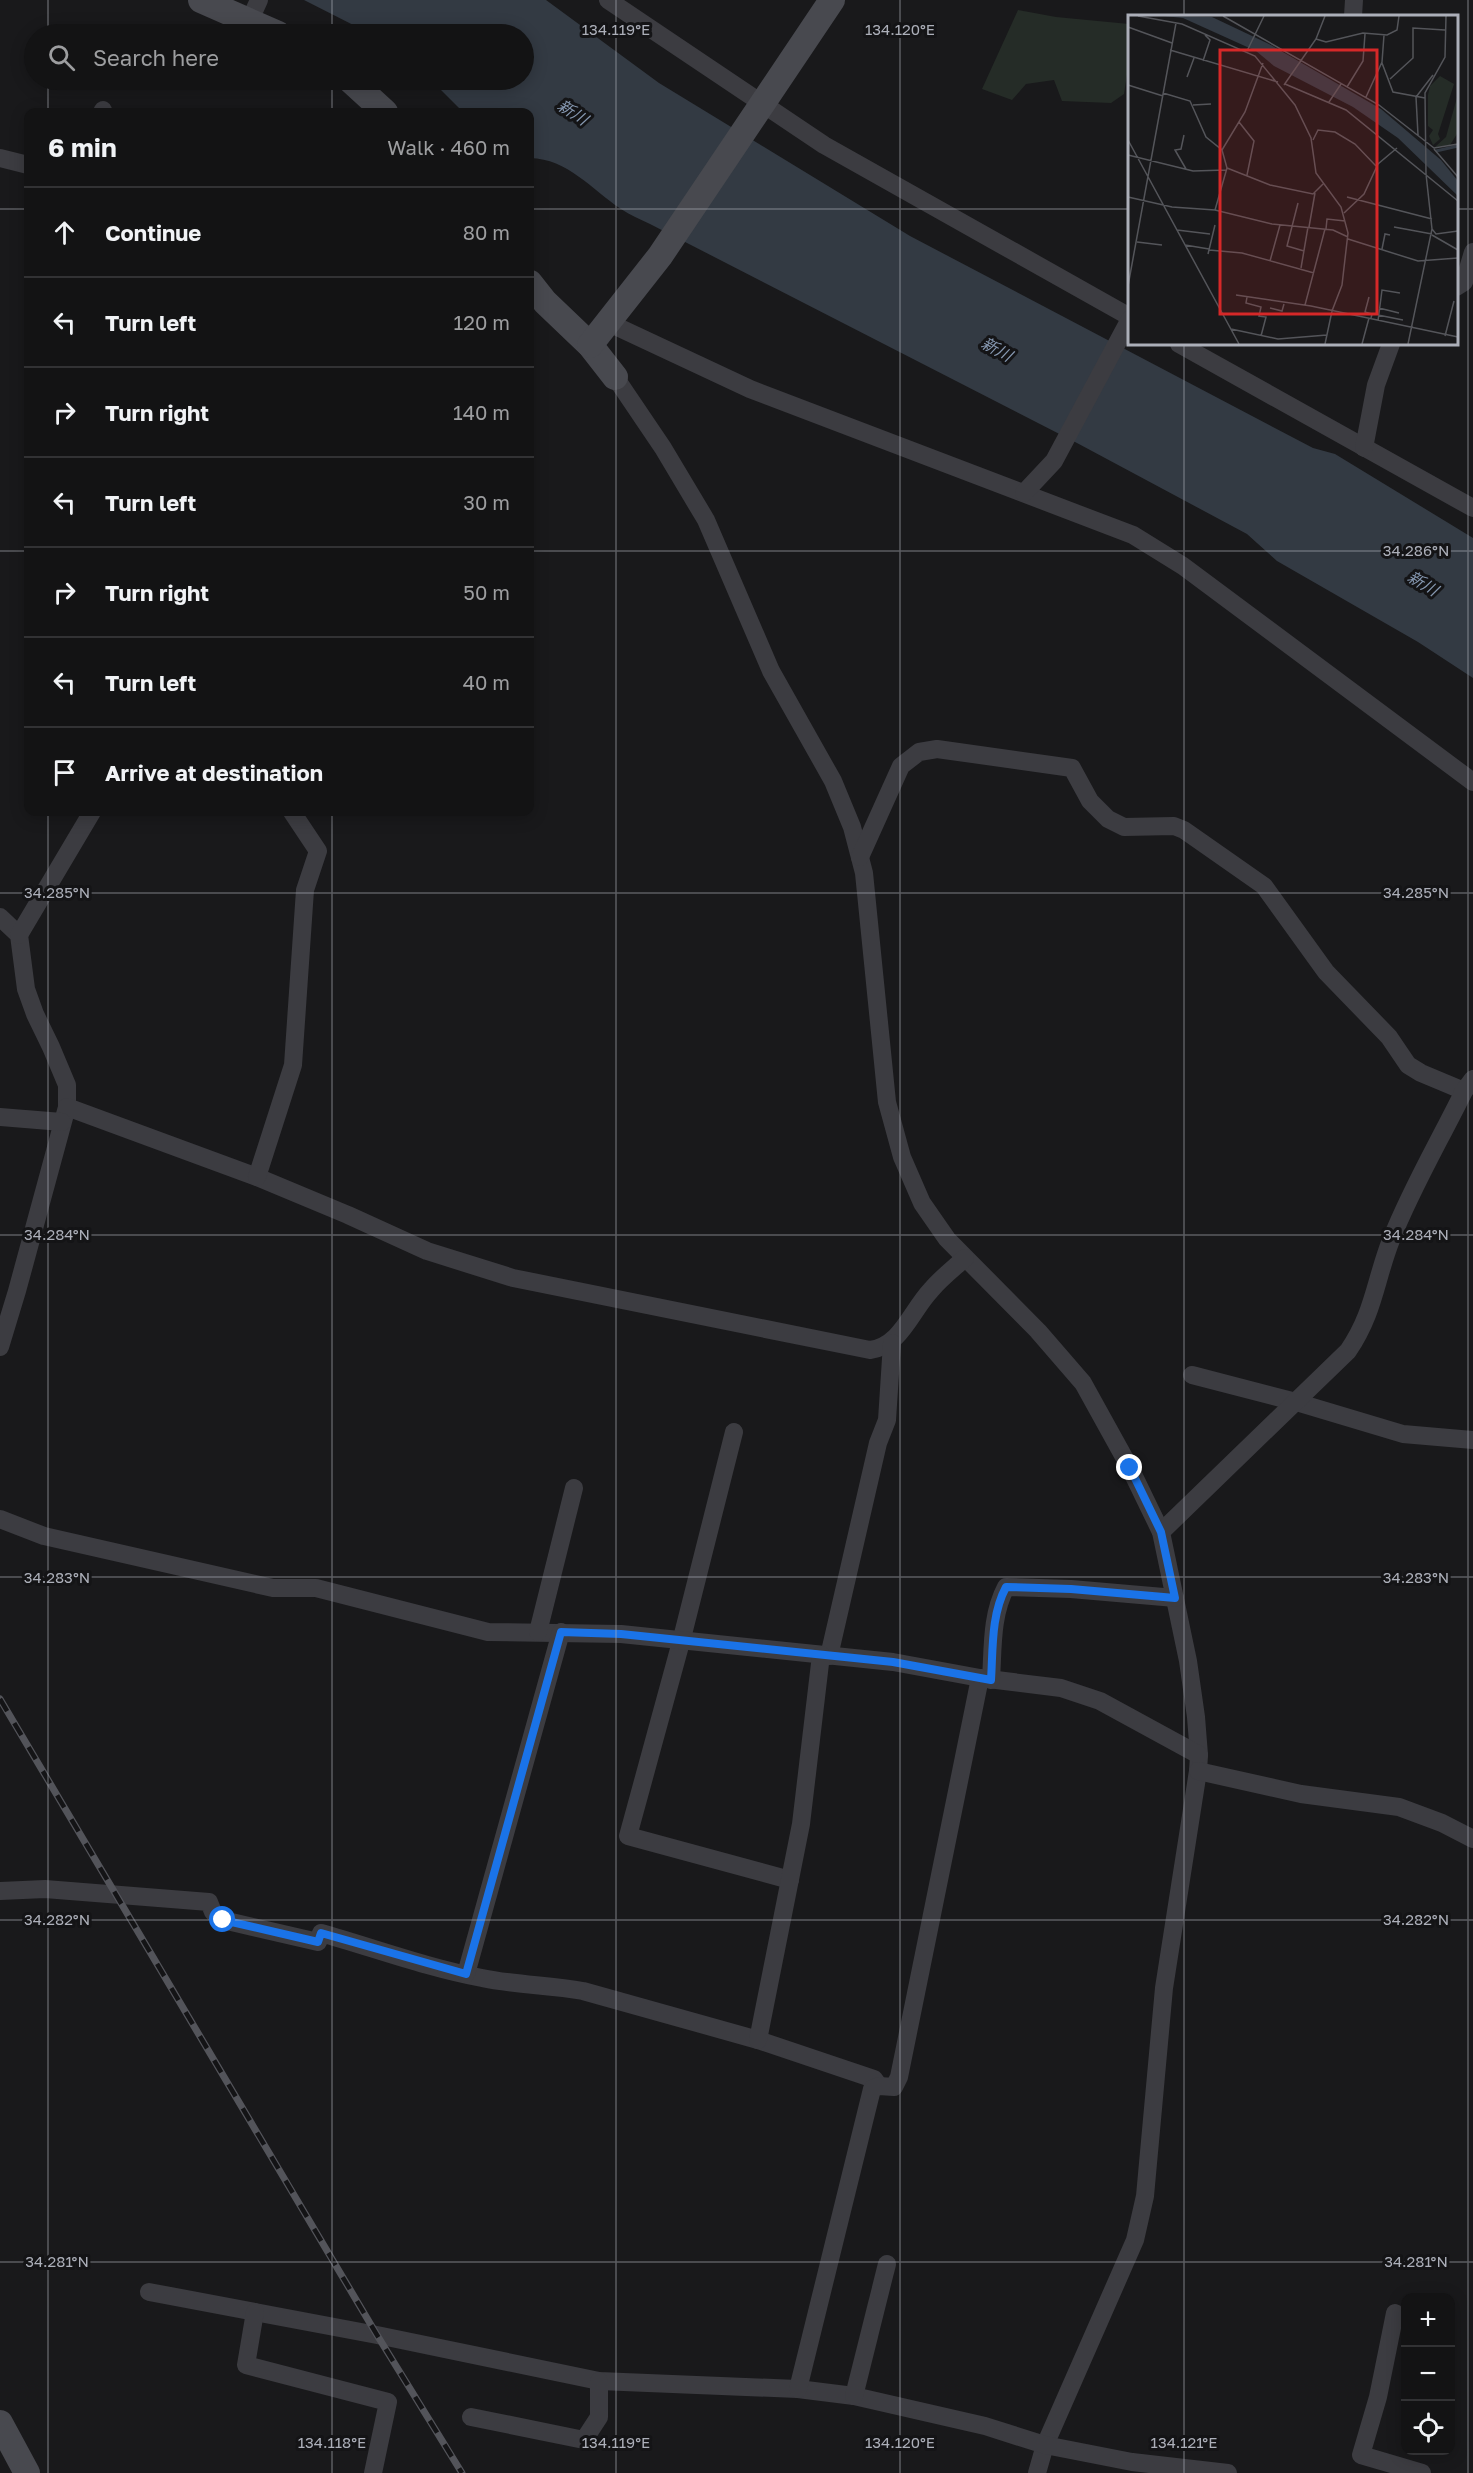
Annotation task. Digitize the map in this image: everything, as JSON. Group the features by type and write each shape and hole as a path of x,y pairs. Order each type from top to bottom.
{"street":[{"path":"201,0 256,7 270,24"},
{"path":"608,0 760,109 1128,321 1054,461 1024,493"},
{"path":"590,345 660,256 832,0"},
{"path":"1353,15 1354,0"},
{"path":"361,90 381,108"},
{"path":"0,158 24,164"},
{"path":"1458,286 1464,282 1473,252"},
{"path":"535,297 590,345 615,376 663,448 706,520 771,670 833,781 852,826 864,873 887,1102 902,1157 922,1203 947,1239 1038,1331 1083,1383 1130,1468 1161,1532 1188,1661 1199,1763 1164,1988 1145,2196 1135,2240 1045,2445 1037,2473"},
{"path":"609,323 750,389 1133,535 1183,567 1473,782"},
{"path":"1187,345 1364,448 1473,508"},
{"path":"1364,448 1376,385 1391,345"},
{"path":"860,857 901,766 919,752 937,749 1072,768 1090,801 1108,819 1124,826 1174,826 1184,830 1264,886 1326,972 1389,1037 1408,1065 1421,1073 1468,1085 1391,1240 1370,1311 1348,1352 1161,1532"},
{"path":"0,1347 18,1291 64,1115 67,1085 34,1014 26,989 20,935 90,816"},
{"path":"257,1177 293,1065 305,890 318,851 295,816"},
{"path":"0,917 20,935"},
{"path":"0,1117 64,1115 257,1177 427,1251 513,1278 870,1350 882,1349 892,1343 930,1290 965,1258"},
{"path":"758,2040 801,1824 825,1656 878,1443 887,1420 892,1343"},
{"path":"1192,1376 1296,1402 1403,1434 1473,1440"},
{"path":"734,1432 681,1642 628,1836 790,1880"},
{"path":"538,1632 574,1488"},
{"path":"0,1519 44,1536 273,1588 316,1588 488,1632 621,1634 681,1642 893,1662 985,1679 1061,1688 1100,1701 1199,1763 1300,1794 1399,1807 1442,1823 1473,1839"},
{"path":"798,2389 872,2089 879,2085 894,2087 899,2077 985,1679 1000,1599 1006,1587 1071,1589 1175,1598"},
{"path":"466,1974 561,1632"},
{"path":"0,1891 45,1889 209,1902 213,1912 223,1920 318,1942 321,1933 466,1974 507,1983 555,1986 583,1991 758,2040 874,2079 879,2085"},
{"path":"854,2396 887,2264"},
{"path":"149,2292 599,2381 798,2389 854,2396 985,2426 1045,2445 1132,2462 1228,2473"},
{"path":"255,2312 246,2365 388,2402 374,2473"},
{"path":"1395,2313 1378,2397 1361,2456 1422,2473"},
{"path":"471,2417 584,2440 599,2417 599,2381"},
{"path":"0,2423 27,2473"}],"shaded area":[{"path":"1018,10 1056,17 1128,24 1128,68 1124,94 1111,103 1062,101 1054,80 1026,84 1012,100 982,89"}],"water":[{"name":"新川","path":"304,0 546,0 659,83 910,236 1313,448 1335,454 1473,538 1473,678 1418,642 1277,561 1247,534 1077,443 628,213 568,169 534,159 534,108 459,108 441,90 534,90 534,24 351,24"}],"railway":[{"path":"0,1699 377,2335 462,2473"}],"route":[{"path":"223,1920 318,1942 321,1933 466,1974 561,1632 621,1634 681,1642 893,1662 991,1680 995,1620 1000,1599 1006,1587 1071,1589 1175,1598 1161,1532 1130,1468"}]}
